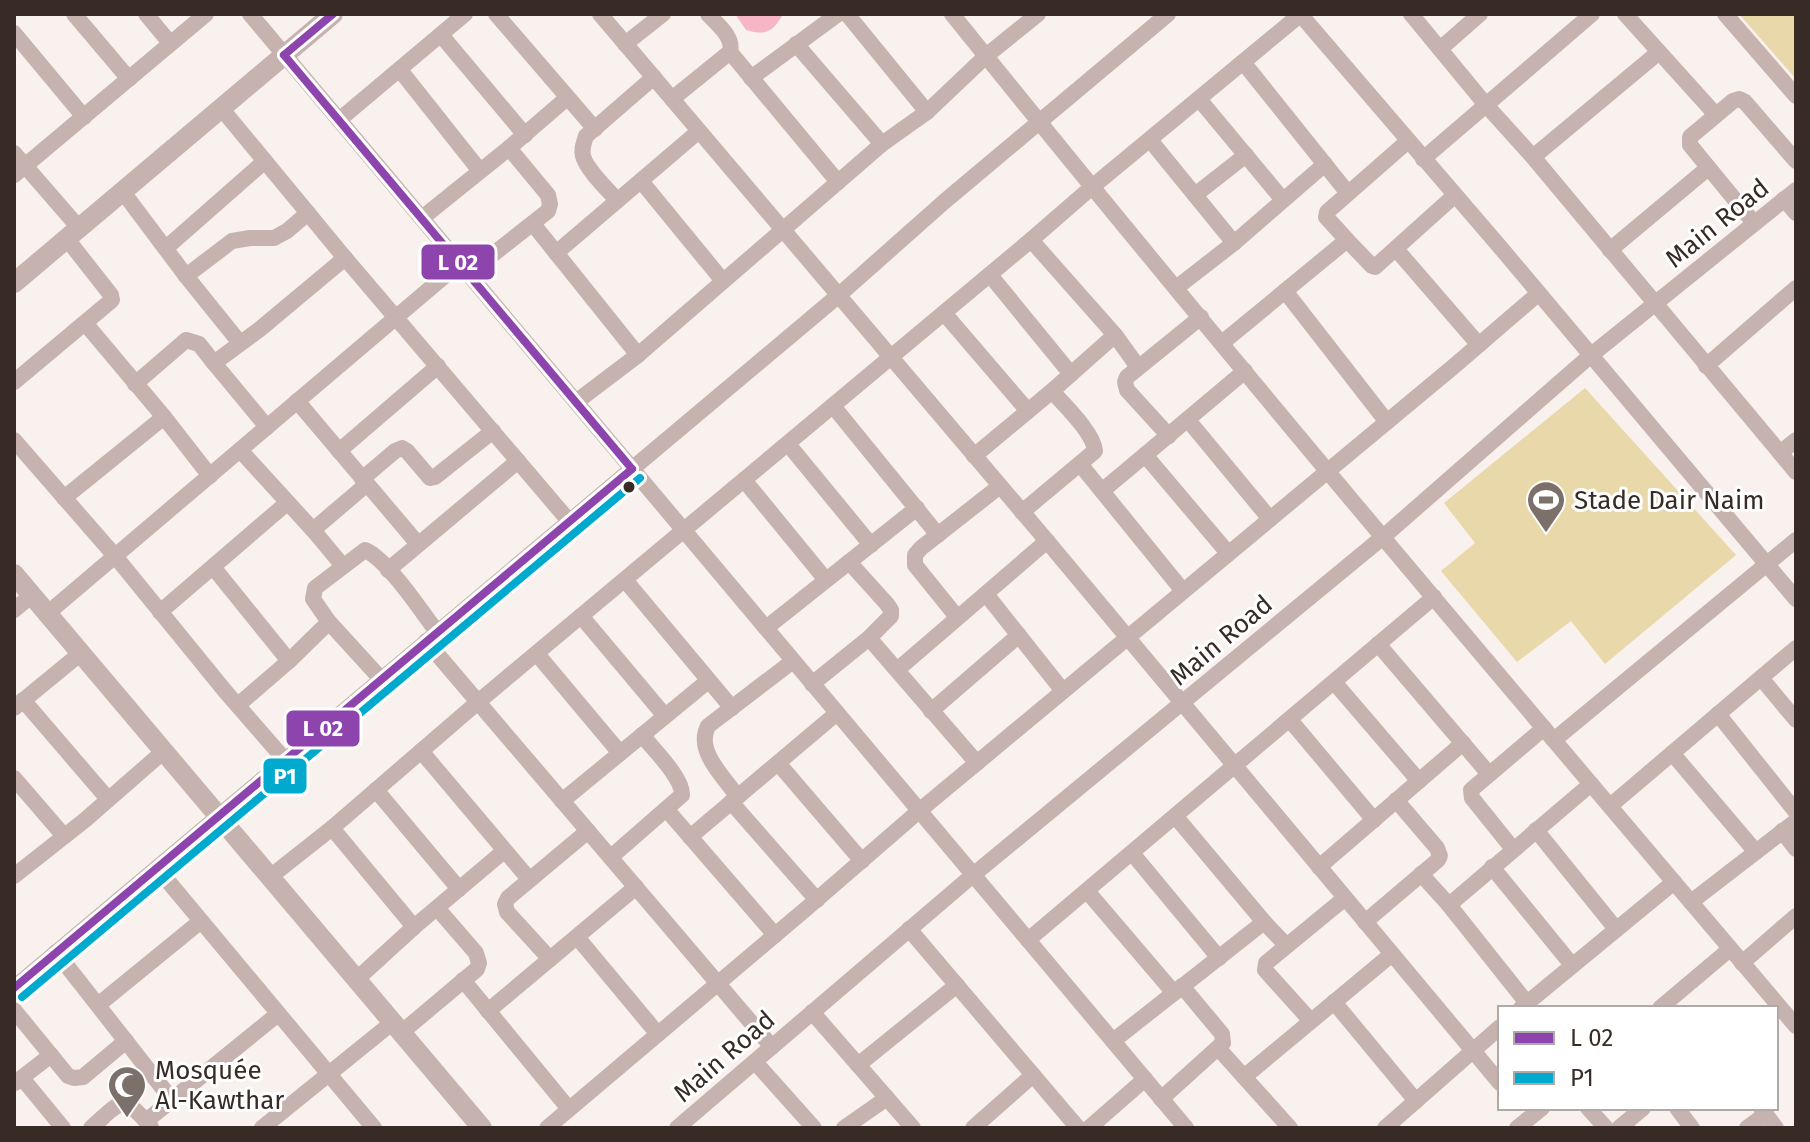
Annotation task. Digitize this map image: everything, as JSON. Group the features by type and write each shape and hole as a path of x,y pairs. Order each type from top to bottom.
{"street":[{"path":"74,14 129,79"},
{"path":"146,14 170,43"},
{"path":"14,382 112,300 73,234 18,164 84,117 206,14"},
{"path":"250,14 1186,1128"},
{"path":"14,283 333,14"},
{"path":"339,120 465,14"},
{"path":"496,14 595,129"},
{"path":"600,14 1047,541 1498,1081"},
{"path":"625,44 663,14"},
{"path":"672,99 730,52 730,39 708,14"},
{"path":"751,78 838,14"},
{"path":"847,14 927,112"},
{"path":"952,14 1038,123 1327,471 1796,1026"},
{"path":"576,402 638,355 882,144 927,112 986,56 1038,14"},
{"path":"15,985 839,295 1168,14"},
{"path":"270,877 1300,14 1796,599"},
{"path":"1411,14 1796,472"},
{"path":"1440,49 1480,14"},
{"path":"1625,14 1716,115"},
{"path":"1725,14 1796,96"},
{"path":"1423,159 1588,15"},
{"path":"14,33 84,117"},
{"path":"441,35 525,135"},
{"path":"796,44 882,144"},
{"path":"730,52 838,182"},
{"path":"1533,157 1659,52"},
{"path":"1243,62 1347,192"},
{"path":"400,70 480,171"},
{"path":"617,200 585,161 582,153 586,136 654,77"},
{"path":"422,218 567,98"},
{"path":"1199,99 1283,200"},
{"path":"1754,223 1690,145 1690,137 1739,99 1796,161"},
{"path":"221,108 569,521"},
{"path":"556,253 699,131"},
{"path":"1150,140 1234,243"},
{"path":"1408,141 1330,207 1326,217 1372,266 1378,265 1454,196"},
{"path":"48,613 397,317 548,211 548,195 509,148"},
{"path":"1195,195 1246,155"},
{"path":"166,248 265,161"},
{"path":"1176,288 1234,243 1325,164"},
{"path":"1610,250 1708,168"},
{"path":"641,181 723,281"},
{"path":"123,192 240,343"},
{"path":"1790,194 1796,213"},
{"name":"Main Road","path":"677,1128 973,875 1383,537 1590,356 1790,194"},
{"path":"186,276 232,241 274,238 308,213"},
{"path":"533,224 638,355"},
{"path":"1031,240 1115,335 1138,367"},
{"path":"1222,343 1347,240"},
{"path":"1396,249 1479,345"},
{"path":"214,363 345,258"},
{"path":"990,275 1071,374"},
{"path":"1706,366 1796,288"},
{"path":"1285,291 1387,422"},
{"path":"547,1128 919,811 1538,294"},
{"path":"944,313 1028,411"},
{"path":"1169,436 1127,390 1125,382 1138,367 1201,317"},
{"path":"85,323 210,476"},
{"path":"974,456 1115,335"},
{"path":"135,384 186,340 199,344 267,427"},
{"path":"339,451 438,366"},
{"path":"1102,491 1245,371"},
{"path":"1022,512 1093,454 1095,446 1052,391"},
{"path":"297,401 418,544"},
{"path":"833,406 938,535"},
{"path":"64,498 164,417"},
{"path":"1188,420 1270,519"},
{"path":"313,530 395,451 402,448 407,451 430,478 435,477 493,431"},
{"path":"14,440 285,760"},
{"path":"1780,453 1796,440"},
{"path":"788,444 871,545"},
{"path":"240,450 343,566"},
{"path":"1145,455 1228,553"},
{"path":"388,570 518,461"},
{"path":"1080,464 1183,591"},
{"path":"744,480 826,580"},
{"path":"957,617 915,565 915,555 1000,486"},
{"path":"160,612 287,503"},
{"path":"766,628 917,508"},
{"path":"1513,849 1470,793 1471,790 1489,774 1549,734 1796,540"},
{"path":"897,670 1047,541"},
{"path":"381,679 329,622 313,599 315,588 365,550 388,570 478,702 772,1047"},
{"path":"812,684 891,616 891,610 849,562"},
{"path":"213,567 289,661"},
{"path":"14,574 482,1128"},
{"path":"625,580 732,708"},
{"path":"986,594 1063,691"},
{"path":"14,610 32,595"},
{"path":"1028,940 1434,597"},
{"path":"581,616 665,716"},
{"path":"238,705 329,622"},
{"path":"931,711 1019,635"},
{"path":"869,638 977,763"},
{"path":"1378,644 1489,774"},
{"path":"1610,806 1796,648"},
{"path":"81,653 18,704 108,799"},
{"path":"537,654 620,753"},
{"path":"793,661 708,726 703,742 705,751 734,800 817,900"},
{"path":"1761,678 1796,720"},
{"path":"562,801 708,681"},
{"path":"1334,682 1419,781"},
{"path":"690,837 837,713"},
{"path":"1718,714 1796,812"},
{"path":"1290,720 1374,820"},
{"path":"611,857 682,795 682,786 642,735"},
{"path":"1319,867 1463,743"},
{"path":"15,873 64,836 164,751"},
{"path":"421,751 529,879"},
{"path":"1672,753 1756,852"},
{"path":"778,763 862,861"},
{"path":"14,778 64,836"},
{"path":"1449,905 1591,784"},
{"path":"376,790 459,889"},
{"path":"1365,922 1440,856 1437,848 1396,800"},
{"path":"667,810 775,935"},
{"path":"1176,817 1286,945"},
{"path":"1691,902 1796,821"},
{"path":"332,828 414,927"},
{"path":"1536,830 1616,929"},
{"path":"550,959 507,912 505,904 529,879 588,831"},
{"path":"1782,831 1796,849"},
{"path":"357,979 504,851"},
{"path":"1132,853 1219,958"},
{"path":"1492,867 1572,965"},
{"path":"157,868 369,1126"},
{"path":"1421,874 1449,905 1524,1005 1674,882"},
{"path":"488,1011 636,887"},
{"path":"1087,891 1222,1034 1223,1043 1161,1099"},
{"path":"1311,1021 1265,970 1266,963 1345,898"},
{"path":"262,1128 328,1074 477,969 479,958 437,908"},
{"path":"1742,963 1796,916"},
{"path":"98,1005 201,921"},
{"path":"1113,1041 1264,922"},
{"path":"909,929 1078,1128"},
{"path":"577,937 657,1033"},
{"path":"1670,1005 1730,949"},
{"path":"56,952 172,1100"},
{"path":"1244,1077 1392,954"},
{"path":"463,980 569,1109"},
{"path":"858,1065 957,985"},
{"path":"1334,1002 1416,1101"},
{"path":"14,1010 68,1076 74,1078 83,1077 126,1041"},
{"path":"812,1012 913,1128"},
{"path":"91,1128 121,1104 136,1110 148,1125 172,1100 278,1014"},
{"path":"1385,1128 1498,1029"},
{"path":"1218,1048 1290,1128"},
{"path":"51,1055 18,1081 63,1128"},
{"path":"755,1062 810,1127"},
{"path":"973,1128 1033,1075"},
{"path":"1089,1128 1145,1079"},
{"path":"844,1128 887,1098"},
{"path":"1590,1110 1606,1128"},
{"path":"1619,1128 1641,1110"},
{"path":"1678,1110 1692,1128"},
{"path":"1747,1128 1768,1117"}],"shaded area":[{"path":"735,14 783,14 772,29 759,33 746,30"},
{"path":"1739,14 1796,14 1796,79"},
{"path":"1585,388 1736,555 1605,664 1571,621 1517,662 1441,571 1475,543 1444,503"}],"transit line":[{"path":"284,55 333,14"},
{"path":"284,55 632,469"},
{"path":"14,988 632,469"},
{"name":"P1","path":"22,997 640,478"}],"place":[{"name":"Stade Dair Naim","path":"1546,534"},
{"name":"Mosquée Al-Kawthar","path":"127,1119"}]}
